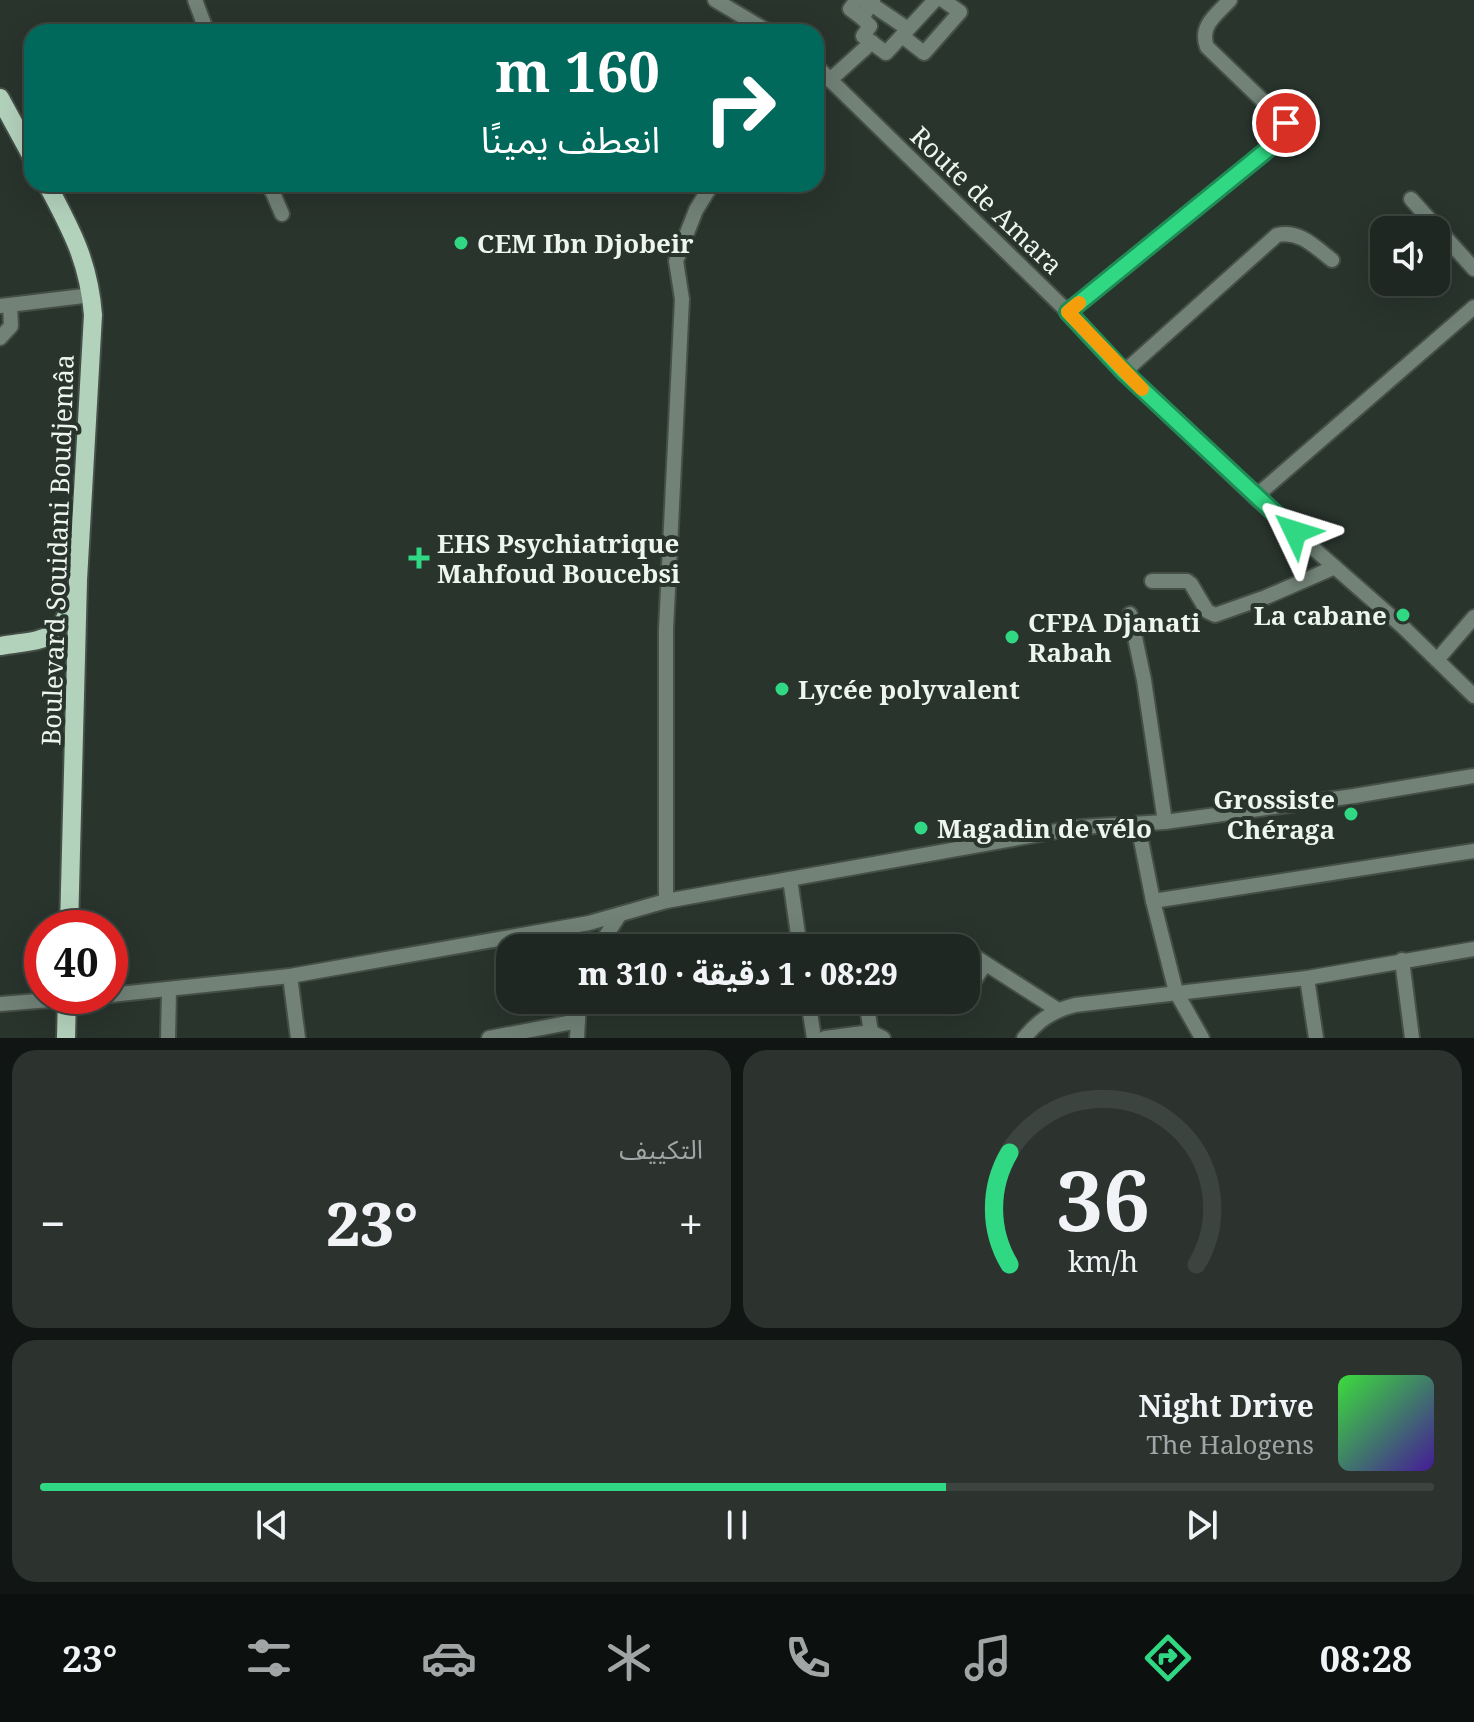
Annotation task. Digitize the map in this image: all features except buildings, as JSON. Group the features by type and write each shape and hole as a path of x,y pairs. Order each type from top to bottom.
{"main road":[{"path":"0,98 24,142"},
{"name":"Boulevard Souidani Boudjemâa","path":"51,192 79,243 92,295 93,315 78,580 70,910"},
{"path":"0,646 42,639 62,627 78,580"},
{"path":"42,639 54,645 77,670"},
{"path":"66,1038 67,1014"}],"street":[{"path":"195,0 204,24"},
{"path":"715,0 756,24"},
{"path":"935,0 905,32 886,53 863,36 870,26 862,18 866,1 905,32 924,53 960,12 943,0"},
{"path":"1068,312 1284,136 1286,123 1207,47 1203,38 1205,27 1230,0"},
{"path":"830,80 872,42"},
{"name":"Route de Amara","path":"824,74 1068,312 1124,372 1255,497 1474,696"},
{"path":"272,192 282,214"},
{"path":"666,901 666,621 682,299 676,261 696,210 707,192"},
{"path":"1411,199 1474,269"},
{"path":"1124,372 1277,235 1288,233 1303,238 1332,260"},
{"path":"0,338 11,326 5,305 92,295"},
{"path":"1255,497 1473,311"},
{"path":"1152,581 1187,581 1207,611 1215,615 1335,567"},
{"path":"1130,614 1144,680 1165,822"},
{"path":"1437,660 1474,617"},
{"path":"128,993 290,976 573,926 666,901 1080,827 1165,822 1474,776"},
{"path":"1138,825 1176,992 1202,1038"},
{"path":"1153,901 1474,851"},
{"path":"790,879 798,934"},
{"path":"607,934 620,914"},
{"path":"1024,1038 1044,1017 1058,1010 1176,992 1307,978 1474,949"},
{"path":"1402,960 1412,1038"},
{"path":"980,961 1058,1010"},
{"path":"980,972 985,964"},
{"path":"290,976 298,1038"},
{"path":"1307,978 1316,1038"},
{"path":"168,1038 169,990"},
{"path":"0,1004 24,1001"},
{"path":"577,1038 578,1014"},
{"path":"810,1014 814,1038"},
{"path":"825,1038 875,1036 869,1014"},
{"path":"489,1038 578,1021"}],"slow traffic":[{"path":"1079,303 1068,312 1142,389"}],"place":[{"name":"CEM Ibn Djobeir","path":"461,243"},
{"name":"EHS Psychiatrique Mahfoud Boucebsi","path":"419,558"},
{"name":"La cabane","path":"1403,615"},
{"name":"CFPA Djanati Rabah","path":"1012,637"},
{"name":"Lycée polyvalent","path":"782,689"},
{"name":"Grossiste Chéraga","path":"1351,814"},
{"name":"Magadin de vélo","path":"921,828"}],"route":[{"path":"1286,123 1284,136 1068,312 1124,372 1295,532"}]}
